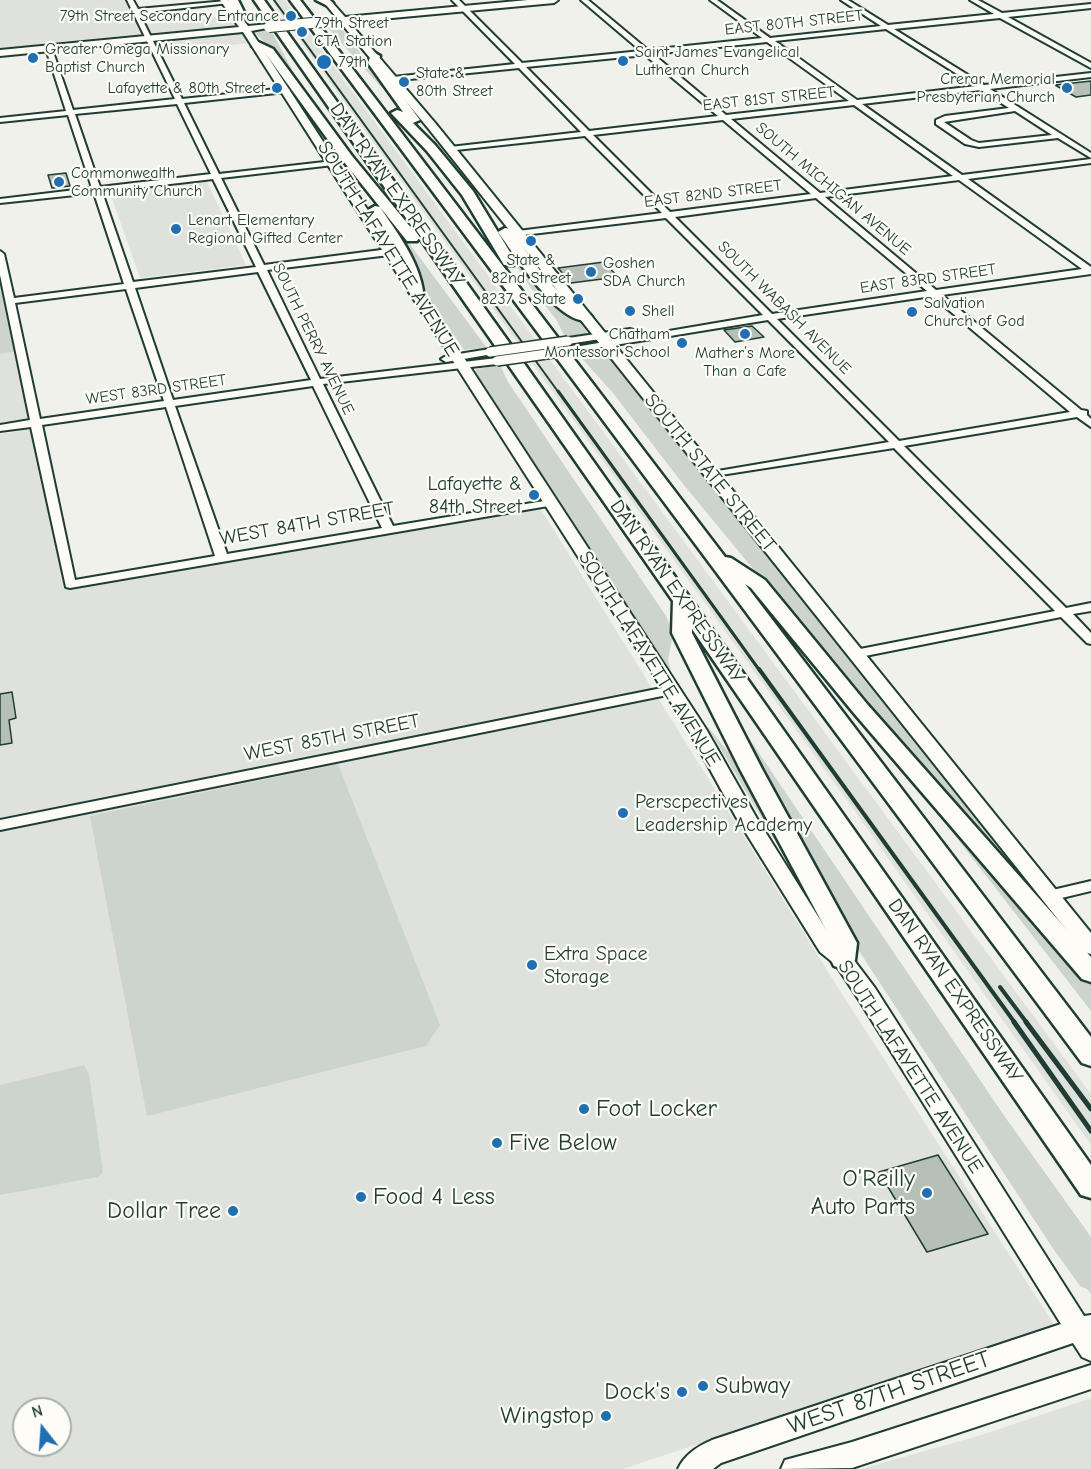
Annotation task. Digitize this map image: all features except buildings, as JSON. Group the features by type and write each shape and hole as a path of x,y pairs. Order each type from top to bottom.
{"highway":[{"name":"DAN RYAN EXPRESSWAY","path":"259,0 682,600 1091,1187"},
{"name":"DAN RYAN EXPRESSWAY","path":"295,0 507,278 711,553 1091,1056"},
{"path":"228,1 239,12 236,16"},
{"path":"256,44 269,51 348,159 412,237 439,254"},
{"path":"299,55 296,68 319,118"},
{"path":"375,56 373,63 431,142 431,148"},
{"path":"352,74 375,86 424,143 431,148 468,195 509,260 507,278"},
{"path":"348,159 366,196 403,256 415,281 416,291"},
{"path":"468,195 501,227 555,296 574,313 585,317"},
{"path":"711,553 758,584 860,708 1091,973"},
{"path":"682,600 682,633 756,779 845,943 843,960"}],"main road":[{"path":"0,53 267,25 554,0"},
{"name":"SOUTH STATE STREET","path":"325,1 375,56 1091,947"},
{"name":"SOUTH LAFAYETTE AVENUE","path":"236,16 286,90 388,252 416,291 459,362 697,729 746,816 827,947 843,960 1087,1334"},
{"name":"WEST 87TH STREET","path":"692,1469 712,1453 1087,1334"},
{"name":"WEST 87TH STREET","path":"795,1469 852,1455 1091,1377"}],"street":[{"name":"SOUTH PERRY AVENUE","path":"130,0 389,530"},
{"name":"SOUTH WABASH AVENUE","path":"455,0 1091,640"},
{"name":"SOUTH MICHIGAN AVENUE","path":"584,0 934,293 1085,413 1091,424"},
{"path":"713,0 1091,270"},
{"path":"844,0 1091,156"},
{"path":"973,0 1091,66"},
{"path":"136,11 228,1"},
{"name":"EAST 80TH STREET","path":"393,79 1091,6"},
{"path":"49,49 222,558"},
{"name":"EAST 81ST STREET","path":"450,149 1091,75"},
{"path":"0,120 286,90"},
{"path":"1017,109 945,118 939,122 968,142 976,144 1059,136"},
{"name":"EAST 82ND STREET","path":"518,234 1091,161"},
{"path":"0,201 333,163"},
{"path":"10,301 388,252"},
{"path":"0,254 36,423"},
{"name":"EAST 83RD STREET","path":"604,341 1091,270"},
{"name":"WEST 83RD STREET","path":"459,362 490,352 568,341 604,341"},
{"name":"WEST 83RD STREET","path":"0,428 459,362 497,361 575,350 604,341"},
{"path":"712,475 1085,413"},
{"name":"WEST 84TH STREET","path":"36,423 70,584 550,503"},
{"path":"855,654 1091,607"},
{"name":"WEST 85TH STREET","path":"0,825 672,690"},
{"path":"1049,896 1091,886"}],"shaded area":[{"path":"0,0 126,0 143,37 0,51"},
{"path":"271,0 285,0 1091,1094 1091,1145 856,813"},
{"path":"229,16 235,25 152,37 146,24"},
{"path":"338,24 386,87 381,87 325,25"},
{"path":"271,30 305,94 274,51 254,32"},
{"path":"241,32 250,43 160,52 155,40"},
{"name":"Lenart Elementary Regional Gifted Center","path":"207,182 246,265 140,278 110,193"},
{"path":"369,192 487,348 464,350 432,303 405,248"},
{"path":"493,224 566,311 582,323 588,334 565,337 556,319 530,287 490,225"},
{"path":"0,273 15,352 0,354"},
{"path":"604,351 1070,934 902,749 683,484 613,393 578,354"},
{"path":"15,352 30,419 0,423 0,354"},
{"path":"500,365 508,382 666,616 673,633 668,660 672,674 475,372 477,369"},
{"path":"33,429 65,583 537,503 830,975 1055,1326 623,1469 0,1469 0,434"},
{"path":"707,726 748,776 803,883 801,884"},
{"path":"744,731 1005,1117 1091,1237 1091,1294 1080,1286 1052,1247 848,934 739,732"},
{"path":"338,764 440,1025 426,1046 147,1116 90,816"},
{"path":"927,795 1091,984 1091,1011 924,796"},
{"path":"84,1065 89,1074 103,1172 98,1177 0,1195 0,1085"},
{"path":"1091,1398 1091,1469 861,1469 985,1434"}],"railway":[{"path":"274,0 559,393"},
{"path":"558,391 760,671"},
{"path":"759,669 1015,1023"},
{"path":"1000,987 1027,1023"},
{"path":"1014,1022 1091,1131"},
{"path":"1026,1022 1091,1109"}],"place":[{"name":"79th Street Secondary Entrance","path":"291,16"},
{"name":"79th Street CTA Station","path":"302,32"},
{"name":"Greater Omega Missionary Baptist Church","path":"33,58"},
{"name":"Saint James Evangelical Lutheran Church","path":"623,61"},
{"name":"79th","path":"324,62"},
{"name":"State & 80th Street","path":"404,82"},
{"name":"Lafayette & 80th Street","path":"277,88"},
{"name":"Crerar Memorial Presbyterian Church","path":"1067,88"},
{"name":"Commonwealth Community Church","path":"59,182"},
{"name":"Lenart Elementary Regional Gifted Center","path":"176,229"},
{"name":"State & 82nd Street","path":"531,241"},
{"name":"Goshen SDA Church","path":"591,272"},
{"name":"8237 S State","path":"578,299"},
{"name":"Shell","path":"630,311"},
{"name":"Salvation Church of God","path":"912,312"},
{"name":"Mather’s More Than a Cafe","path":"745,334"},
{"name":"Chatham Montessori School","path":"682,343"},
{"name":"Lafayette & 84th Street","path":"534,495"},
{"name":"Perscpectives Leadership Academy","path":"623,813"},
{"name":"Extra Space Storage","path":"532,965"},
{"name":"Foot Locker","path":"584,1109"},
{"name":"Five Below","path":"497,1143"},
{"name":"O'Reilly Auto Parts","path":"927,1193"},
{"name":"Food 4 Less","path":"361,1197"},
{"name":"Dollar Tree","path":"233,1211"},
{"name":"Subway","path":"703,1386"},
{"name":"Dock's","path":"682,1392"},
{"name":"Wingstop","path":"606,1416"}]}
